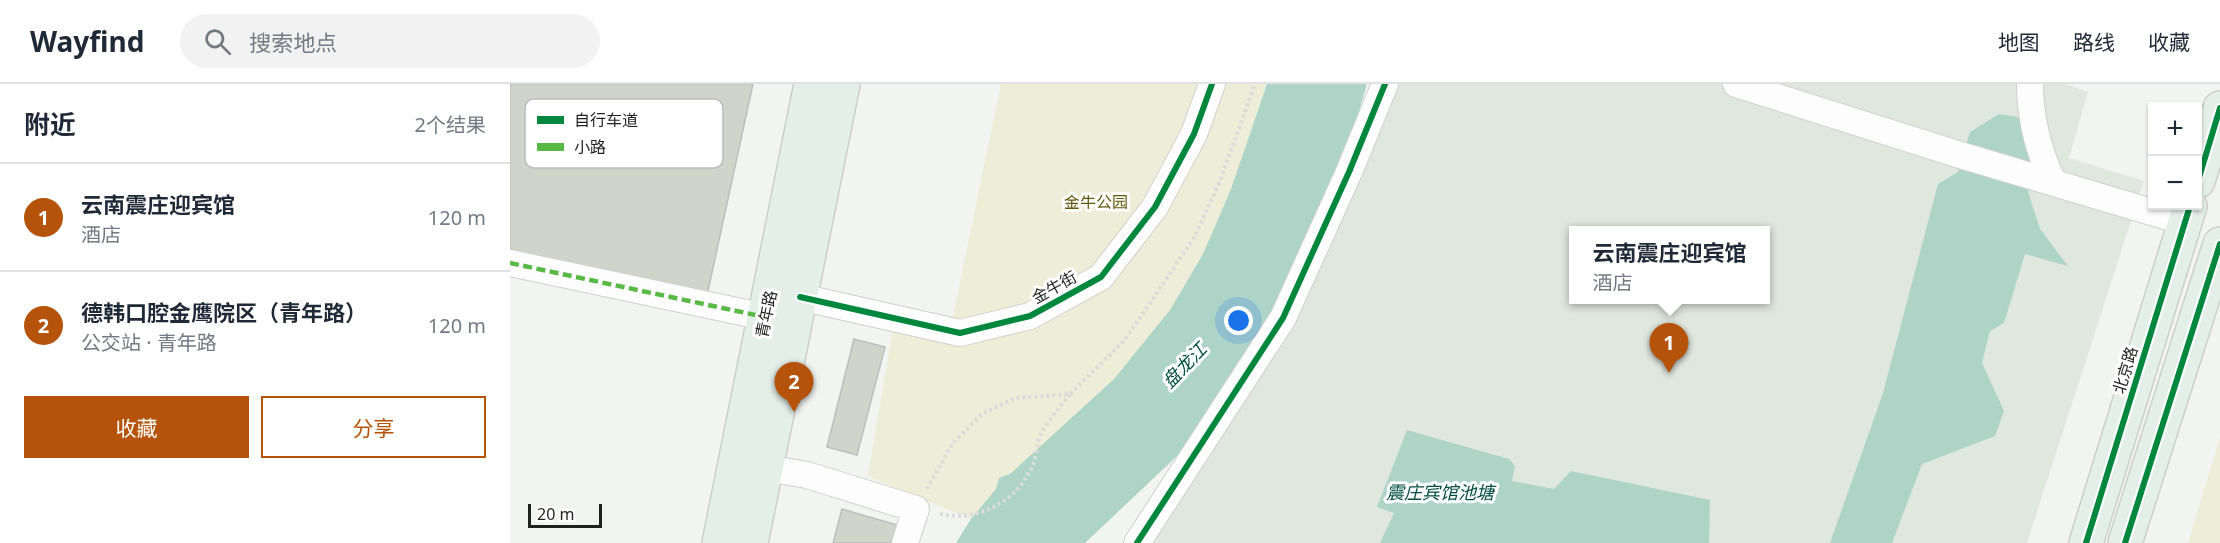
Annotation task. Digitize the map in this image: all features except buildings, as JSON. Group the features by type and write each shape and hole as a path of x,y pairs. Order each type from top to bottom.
{"main road":[{"name":"青年路","path":"719,543 811,84"},
{"name":"青年路","path":"751,543 843,84"},
{"path":"2202,168 2220,108"},
{"name":"北京路","path":"2086,543 2187,214"},
{"path":"2125,543 2220,244"}],"street":[{"name":"金牛街","path":"800,297 960,333 1030,316 1101,277 1155,207 1194,134 1212,84"},
{"path":"1137,543 1283,318 1349,172 1385,84"},
{"path":"1736,84 1957,154 2044,179 2187,214"},
{"path":"2030,84 2044,179"},
{"path":"510,263 765,317"},
{"path":"766,468 807,475 916,509 905,543"}],"path":[{"path":"957,517 988,510 1015,492 1033,466 1040,436 1070,394 1124,341 1194,238 1220,181 1255,84"},
{"path":"916,509 952,444 983,413 1016,398 1070,394"}],"shaded area":[{"path":"1395,84 2065,84 2088,92 2069,158 2144,181 2027,543 1149,543 1305,290 1372,150"}],"green space":[{"name":"金牛公园","path":"1001,84 1267,84 1231,189 1203,254 1170,310 1114,379 1010,474 999,478 996,489 971,519 868,476 893,328 953,316"},
{"path":"2220,438 2220,543 2188,543"}],"water":[{"name":"盘龙江","path":"1267,84 1367,84 1350,141 1275,317 1177,456 1085,543 956,543 971,519 996,489 999,478 1010,474 1114,379 1170,310 1203,254 1231,189"},
{"path":"1999,114 2023,118 2031,157 2028,192 2040,229 2068,266 2025,254 2004,323 1990,331 1982,363 2004,411 1995,436 1922,464 1892,543 1830,543 1883,393 1938,184 1958,172 1970,132"},
{"name":"震庄宾馆池塘","path":"1407,430 1509,459 1515,466 1512,481 1554,489 1571,471 1710,500 1709,543 1380,543 1394,513 1377,507"}],"marked path":[{"path":"510,263 765,317"}],"cycle path":[{"path":"800,297 960,333 1030,316 1101,277 1155,207 1194,134 1212,84"},
{"path":"1137,543 1283,318 1349,172 1385,84"},
{"path":"2202,168 2220,108"},
{"path":"2086,543 2189,210"},
{"path":"2125,543 2220,244"}],"place":[{"name":"云南震庄迎宾馆","path":"1669,373"},
{"name":"德韩口腔金鹰院区（青年路）","path":"794,412"}]}
